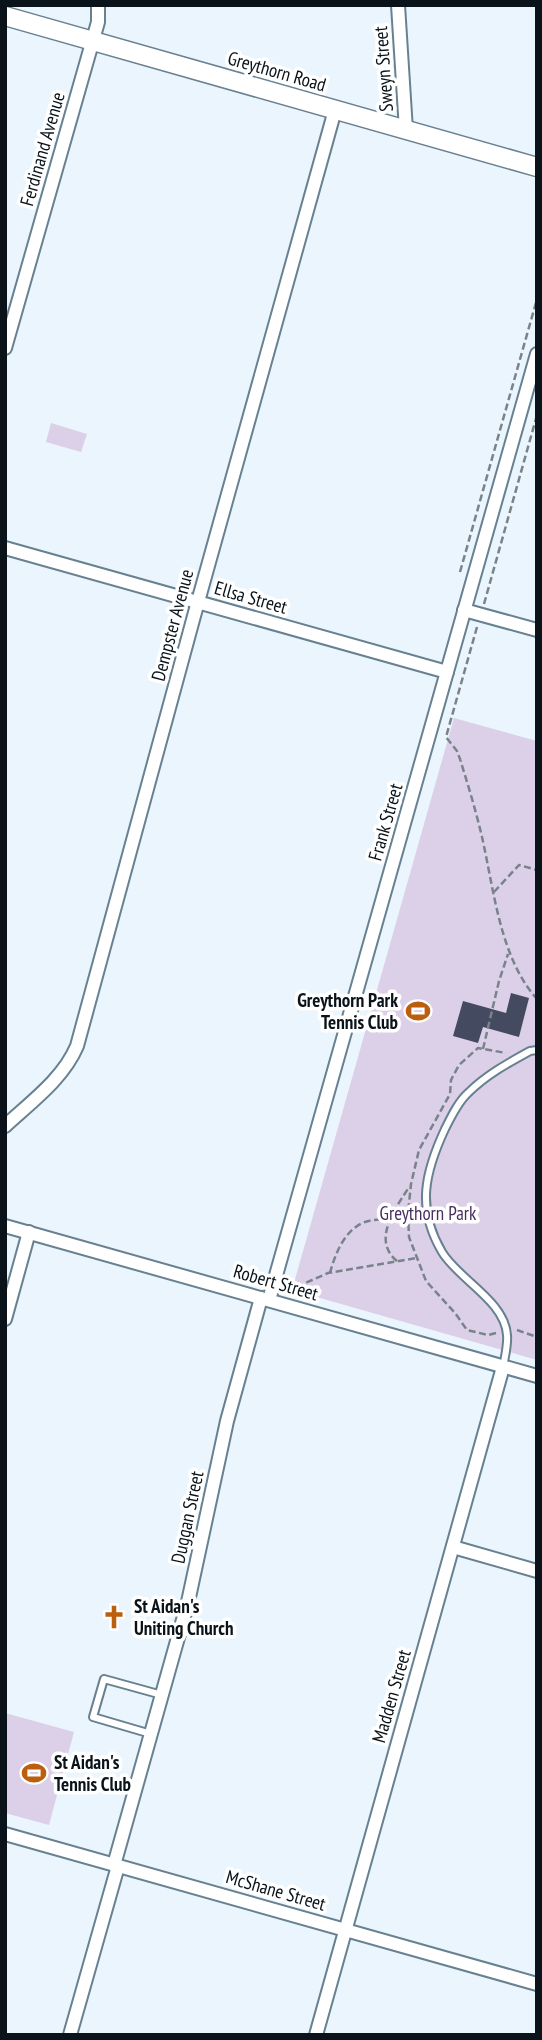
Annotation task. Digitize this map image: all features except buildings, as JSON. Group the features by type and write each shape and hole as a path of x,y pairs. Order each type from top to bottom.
{"main road":[{"name":"Greythorn Road","path":"5,16 537,167"}],"street":[{"name":"Ferdinand Avenue","path":"5,348 98,22 98,5"},
{"name":"Sweyn Street","path":"398,5 406,130"},
{"name":"Dempster Avenue","path":"5,1126 58,1076 70,1061 77,1046 335,110"},
{"name":"Frank Street","path":"265,1299 537,354"},
{"path":"522,407 537,413"},
{"name":"Ellsa Street","path":"5,548 447,672"},
{"path":"464,610 537,630"},
{"name":"Robert Street","path":"5,1226 537,1376"},
{"path":"5,1319 29,1232"},
{"name":"Duggan Street","path":"70,2035 192,1586 231,1405 265,1299"},
{"name":"Madden Street","path":"316,2035 503,1367"},
{"path":"453,1547 537,1571"},
{"name":"McShane Street","path":"5,1834 537,1984"}],"lane":[{"path":"503,1367 507,1332 500,1315 443,1253 427,1216 426,1188 430,1165 437,1148 466,1094 493,1072 533,1050"},
{"path":"151,1734 93,1717 104,1679 162,1695"}],"path":[{"path":"459,576 537,299"},
{"path":"537,413 446,737 460,759 481,831 509,953 526,987 537,999"},
{"path":"494,892 519,866 537,870"},
{"path":"483,1049 496,992 509,953"},
{"path":"533,1050 524,1048 507,1053 478,1048 459,1065 451,1080 450,1094 419,1150 408,1213 409,1237 426,1281 455,1312 467,1330 488,1335 517,1330 537,1337"},
{"path":"398,1262 386,1245 387,1223 411,1184"},
{"path":"330,1273 336,1251 351,1231 366,1221 390,1219"},
{"path":"287,1291 330,1273 417,1258"}],"green space":[{"path":"51,423 87,434 81,452 46,442"},
{"name":"Greythorn Park","path":"454,718 537,741 537,1360 292,1290"},
{"name":"St Aidan's Tennis Club","path":"5,1713 74,1732 49,1825 5,1813"}],"place":[{"name":"Greythorn Park Tennis Club","path":"418,1011"},
{"name":"St Aidan's Uniting Church","path":"114,1617"},
{"name":"St Aidan's Tennis Club","path":"34,1773"}]}
